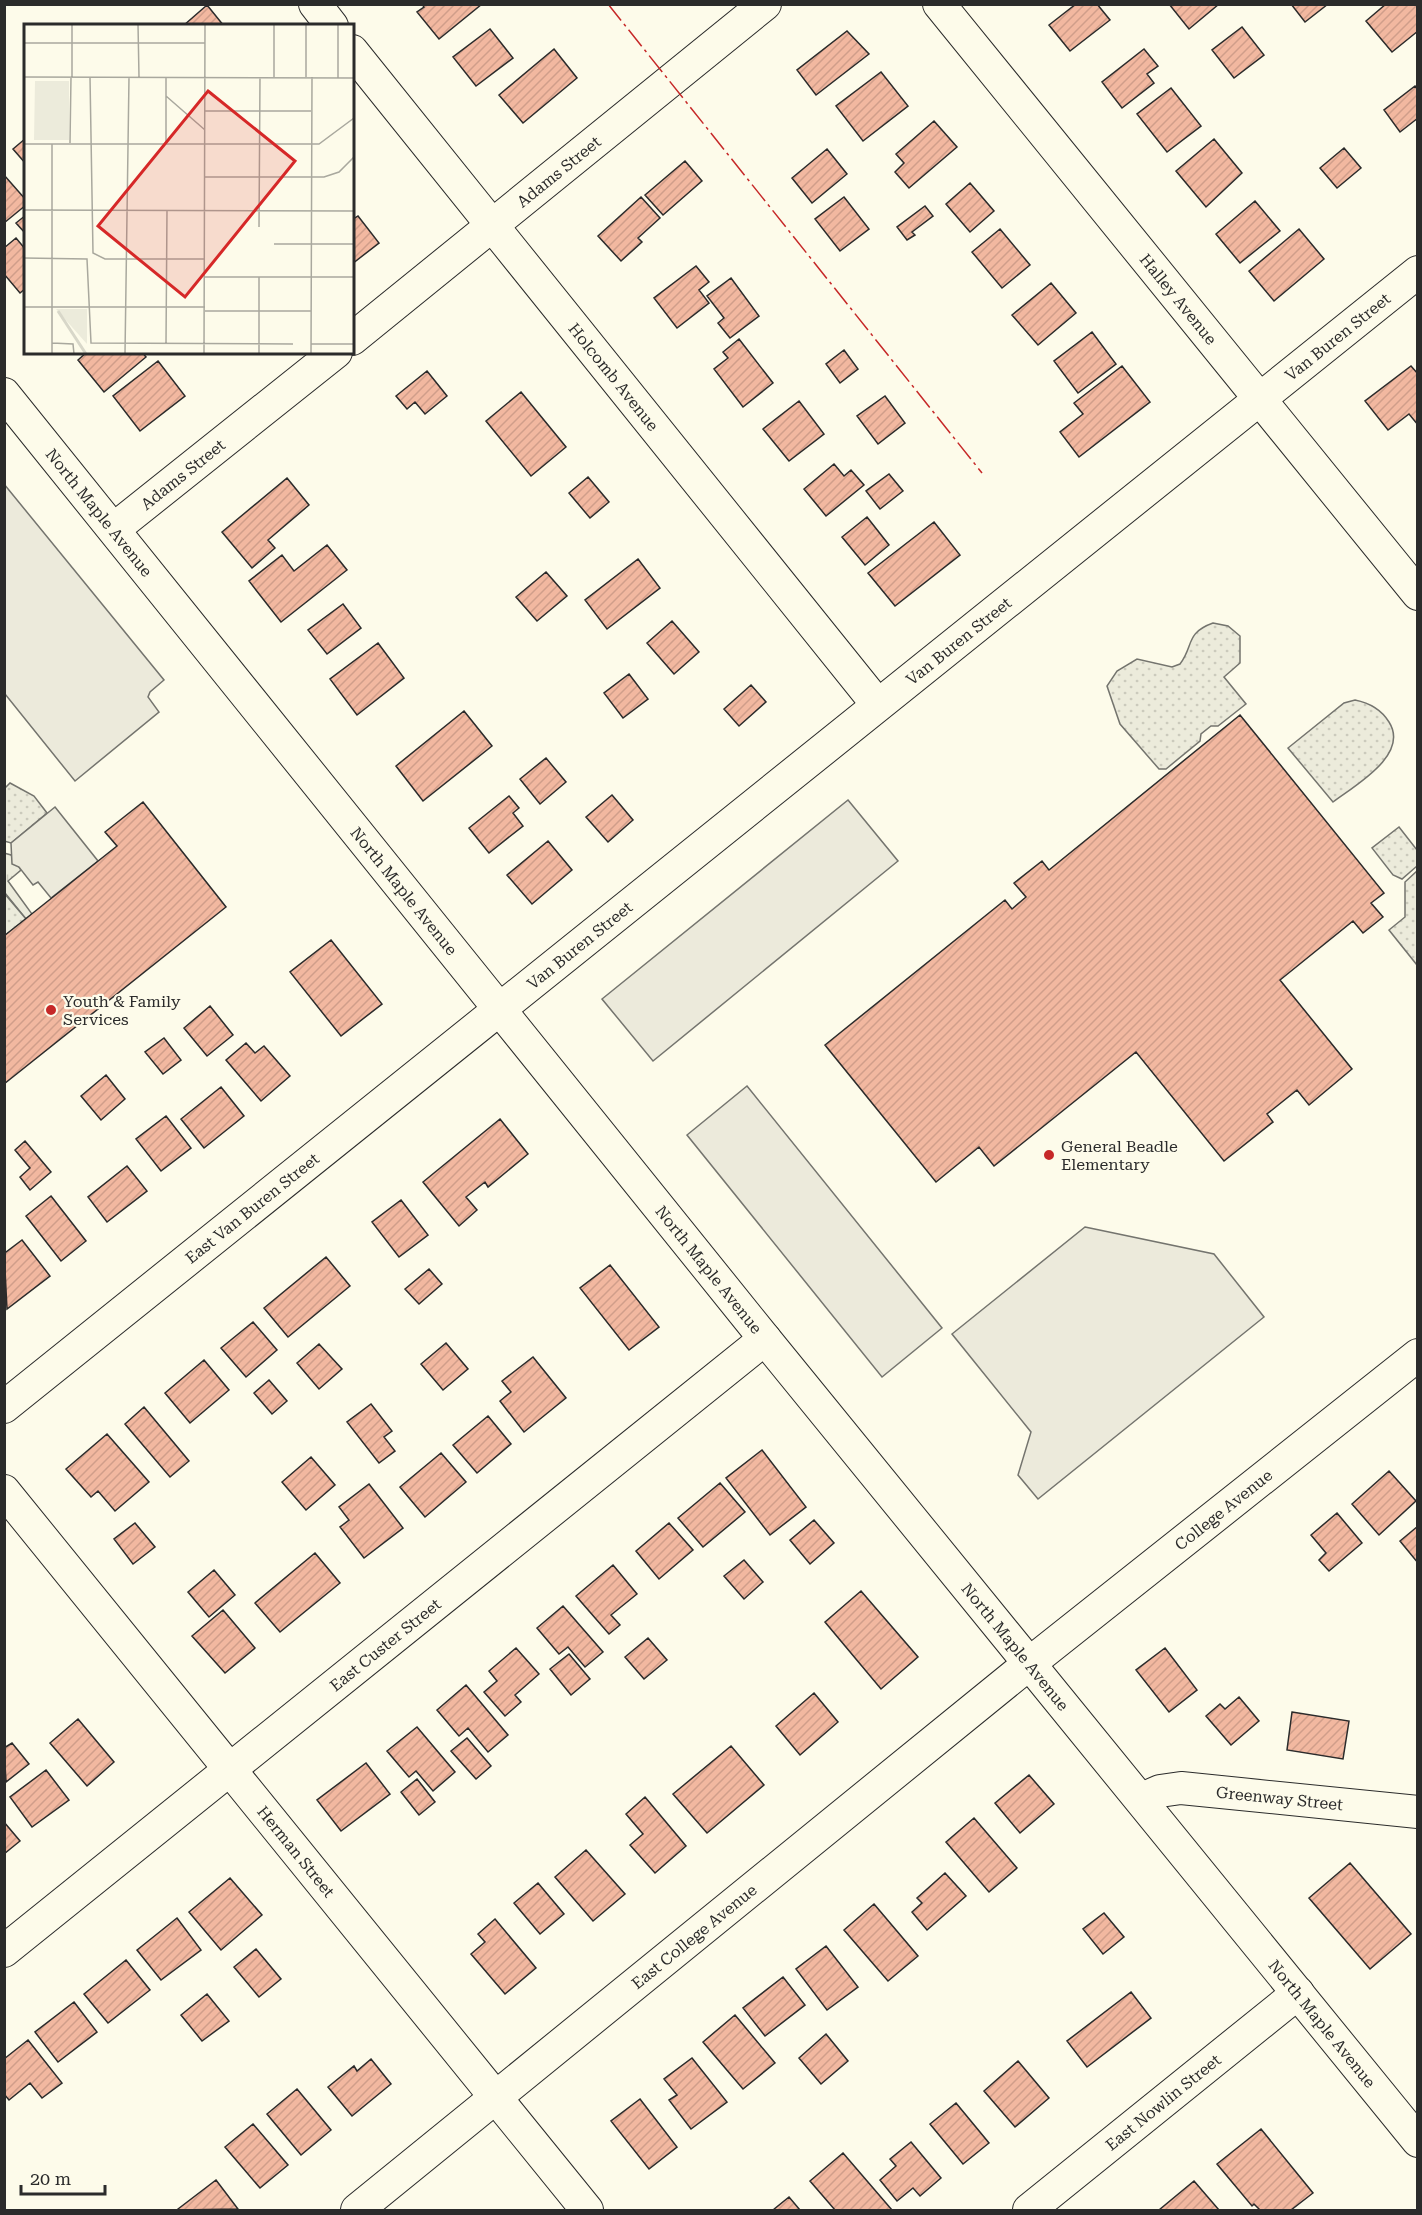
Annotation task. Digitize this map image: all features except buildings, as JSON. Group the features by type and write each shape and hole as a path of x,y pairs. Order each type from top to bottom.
{"street":[{"path":"315,4 330,24"},
{"name":"Adams Street","path":"354,337 495,226 765,4"},
{"name":"Halley Avenue","path":"939,4 1418,594"},
{"name":"Holcomb Avenue","path":"354,53 495,226 876,704"},
{"name":"Van Buren Street","path":"499,1010 876,704 1418,272"},
{"name":"Adams Street","path":"114,529 333,354"},
{"name":"North Maple Avenue","path":"4,394 765,1339 1142,1799 1418,2141"},
{"name":"East Van Buren Street","path":"4,1407 499,1010"},
{"name":"East Custer Street","path":"4,1951 765,1339"},
{"name":"College Avenue","path":"1030,1663 1416,1360"},
{"name":"Herman Street","path":"4,1491 587,2211"},
{"name":"East College Avenue","path":"357,2211 1030,1663"},
{"name":"Greenway Street","path":"1142,1799 1160,1791 1181,1788 1418,1812"},
{"name":"East Nowlin Street","path":"1029,2211 1298,1993"}],"green space":[{"path":"1213,623 1228,626 1240,636 1240,663 1224,677 1246,704 1218,726 1211,726 1201,734 1200,741 1166,769 1159,769 1120,724 1107,686 1117,671 1137,659 1172,667 1180,664 1198,631"},
{"path":"1355,700 1375,707 1386,717 1393,734 1392,746 1386,758 1377,768 1333,802 1288,748 1344,703"},
{"path":"10,783 34,796 47,813 11,843 4,841 5,788"},
{"path":"1399,827 1417,850 1417,866 1402,879 1393,875 1372,848"},
{"path":"4,853 11,855 21,870 8,881 32,914 26,919 5,893"},
{"path":"1417,871 1417,965 1389,930 1405,917 1405,882"},
{"path":"4,893 26,919 4,936"}],"shaded area":[{"path":"4,484 164,680 150,692 148,697 159,712 75,781 5,694"},
{"path":"848,800 898,861 653,1061 602,999"},
{"path":"55,807 98,861 51,898 38,882 33,885 19,867 12,864 11,843"},
{"path":"747,1086 942,1328 882,1377 687,1135"},
{"path":"1085,1227 1214,1254 1264,1317 1038,1499 1018,1475 1031,1432 952,1334"}],"power":[{"path":"608,4 982,473"}],"place":[{"name":"Youth & Family Services","path":"51,1010"},
{"name":"General Beadle Elementary","path":"1049,1155"}]}
